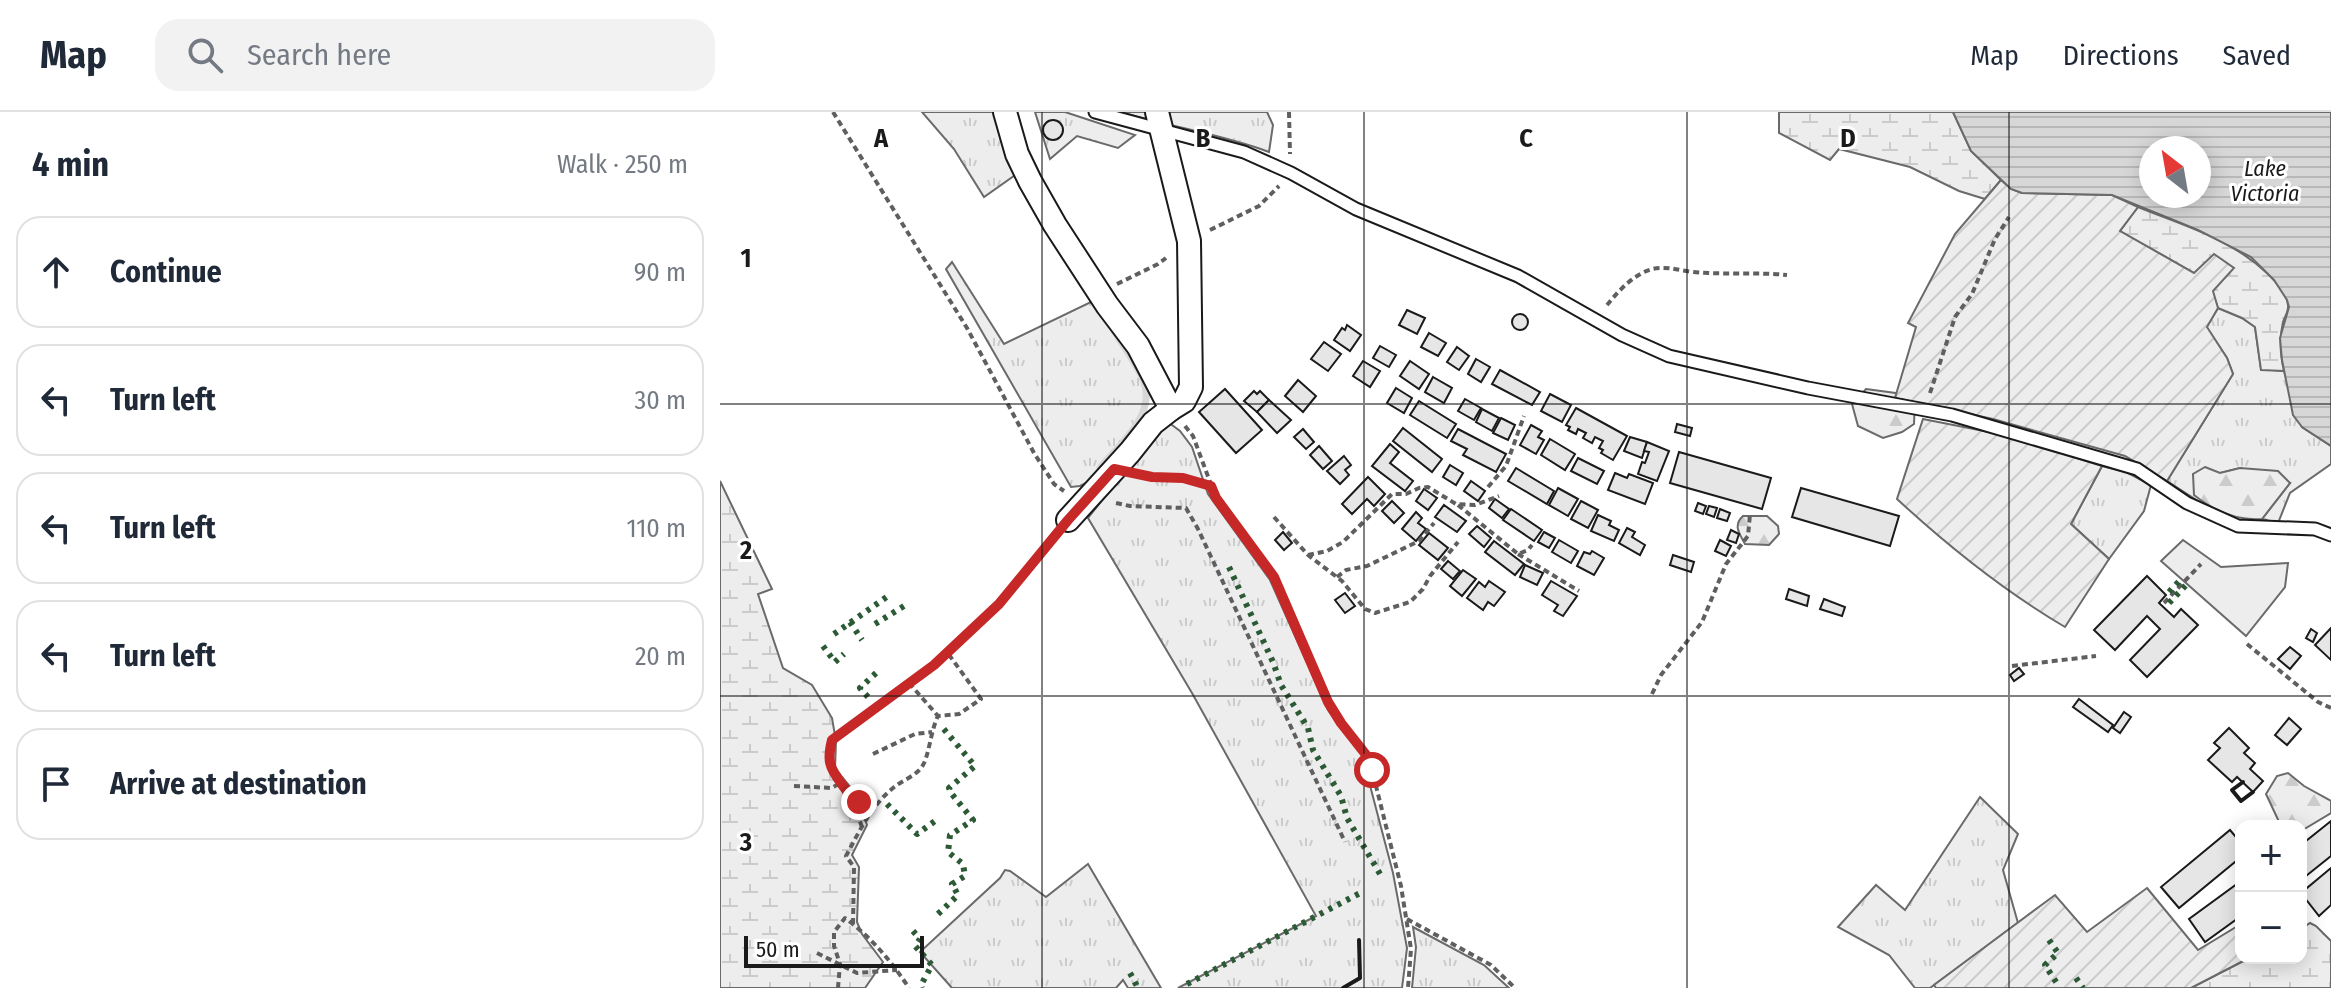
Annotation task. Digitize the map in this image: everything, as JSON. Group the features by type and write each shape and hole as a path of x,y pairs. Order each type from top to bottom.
{"street":[{"path":"1005,112 1017,154 1030,181 1107,305 1138,346 1171,409"},
{"path":"1068,520 1153,423 1184,401 1191,387 1189,241 1159,121"}],"lane":[{"path":"1095,112 1159,121 1244,152 1291,173 1356,209 1518,276 1622,335 1669,356 1808,388 1952,415 2137,469 2187,503 2238,526 2315,529 2331,535"}],"path":[{"path":"833,112 967,328 1054,484 1064,491 1130,506 1186,508 1298,737 1345,842"},
{"path":"1289,112 1291,173"},
{"path":"1925,410 1955,317 1972,294 1995,239 2009,217"},
{"path":"1595,319 1621,288 1655,269 1666,267 1692,272 1787,275"},
{"path":"1171,409 1193,436 1216,498 1274,577 1328,702 1367,756 1401,886 1411,949 1408,988"},
{"path":"1488,487 1506,466 1524,416"},
{"path":"1114,469 1152,477 1183,478 1211,486"},
{"path":"1308,555 1327,551 1343,542 1392,494 1406,494 1428,487 1456,504 1518,554 1579,591"},
{"path":"1456,504 1475,505 1499,496"},
{"path":"1652,694 1661,675 1702,622 1726,564 1748,536 1750,514"},
{"path":"1274,517 1308,555 1337,577 1365,609 1375,613 1410,602 1458,542"},
{"path":"862,827 851,798 832,772 829,754 832,740 909,683 999,604 1068,520"},
{"path":"1337,577 1346,570 1367,566 1419,541 1434,523"},
{"path":"1518,554 1532,545"},
{"path":"2164,603 2201,564"},
{"path":"2247,644 2318,702 2331,708"},
{"path":"938,716 959,714 981,699 947,652"},
{"path":"2012,666 2096,656"},
{"path":"909,683 938,716"},
{"path":"853,924 854,867 846,856 871,811 894,787 923,766 938,716"},
{"path":"873,754 915,734 932,732"},
{"path":"794,786 831,788 841,783"},
{"path":"851,798 871,811"},
{"path":"838,988 840,964 834,946 834,932 845,918 893,963 909,988"},
{"path":"1406,919 1491,965 1515,988"},
{"path":"817,953 857,973 897,970"}],"green space":[{"path":"922,112 1001,112 1018,173 984,197 954,149"},
{"path":"1035,112 1065,112 1135,135 1118,148 1077,136 1050,159"},
{"path":"1121,112 1267,112 1273,125 1269,152 1233,140"},
{"path":"1779,112 1953,112 1971,151 2001,180 1985,199 1959,191 1910,167 1839,149 1830,160 1779,133"},
{"path":"2001,180 2022,193 2112,195 2138,207 2120,231 2194,273 2214,254 2234,268 2213,291 2218,308 2207,327 2227,358 2233,374 2167,481 2125,456 1993,419 1895,398 1916,327 1908,323 1955,234"},
{"path":"2138,207 2223,242 2253,262 2274,281 2287,301 2281,340 2284,371 2261,370 2255,327 2218,308 2212,291 2194,273 2120,231"},
{"path":"952,262 1004,344 1095,300 1141,373 1148,393 1143,421 1090,481 1071,487 946,269"},
{"path":"2218,308 2255,327 2261,369 2284,371 2302,427 2331,446 2331,464 2290,493 2278,523 2262,519 2290,483 2240,468 2220,473 2209,508 2167,481 2233,374 2227,358 2206,327"},
{"path":"1866,389 1903,394 1915,402 1914,424 1883,438 1858,426 1852,404"},
{"path":"1923,419 2009,436 2102,466 2071,524 2109,559 2065,627 1978,568 1897,499"},
{"path":"1168,422 1180,431 1192,447 1208,494 1270,580 1328,710 1362,755 1393,873 1407,948 1402,988 1178,988 1316,916 1192,693 1088,518"},
{"path":"2102,466 2126,472 2151,485 2144,511 2109,559 2071,524"},
{"path":"2205,467 2220,473 2240,468 2278,471 2290,483 2262,519 2234,517 2209,506 2194,495 2193,474"},
{"path":"720,481 772,589 758,594 783,668 812,685 832,718 836,741 835,768 855,793 867,825 852,855 859,867 857,922 883,962 865,988 720,988"},
{"path":"1743,516 1767,516 1778,526 1779,534 1769,545 1745,544 1738,526"},
{"path":"2288,773 2331,801 2331,813 2307,827 2307,820 2278,820 2266,794 2277,776"},
{"path":"1980,797 2018,834 2003,870 2018,923 1930,988 1915,988 1889,955 1838,927 1876,885 1905,910"},
{"path":"1088,864 1161,988 1128,988 1123,980 1116,988 952,988 920,952 1005,870 1046,897"},
{"path":"2147,888 2198,950 2235,928 2237,964 2191,988 1936,988 1934,985 2055,895 2087,932"},
{"path":"2307,925 2316,926 2331,941 2331,988 2191,988 2237,964 2307,964"},
{"path":"1413,927 1484,965 1509,988 1412,988 1416,947"}],"shaded area":[{"path":"2183,540 2221,567 2288,563 2285,587 2246,636 2161,561"}],"water":[{"name":"Lake Victoria","path":"1953,112 2331,112 2331,446 2302,427 2293,415 2280,338 2289,307 2274,280 2251,257 2198,230 2144,208 2211,208 2211,136 2139,136 2139,206 2112,195 2022,193 2011,189 1971,151"}],"building":[{"path":"1053,120 1060,123 1063,130 1060,137 1053,140 1046,137 1043,130 1046,123"},
{"path":"1407,310 1425,318 1417,334 1399,325"},
{"path":"1520,314 1526,316 1526,328 1520,330 1514,328 1512,322 1514,316"},
{"path":"1347,325 1361,335 1350,351 1334,340"},
{"path":"1429,333 1446,343 1438,356 1421,347"},
{"path":"1324,342 1341,354 1328,371 1311,359"},
{"path":"1380,346 1396,355 1389,367 1373,358"},
{"path":"1457,347 1469,356 1459,370 1447,362"},
{"path":"1476,359 1490,367 1481,382 1468,374"},
{"path":"1363,361 1380,371 1370,387 1353,376"},
{"path":"1410,361 1429,374 1419,389 1400,376"},
{"path":"1500,370 1540,392 1532,405 1492,384"},
{"path":"1433,377 1452,388 1444,403 1425,392"},
{"path":"1298,380 1316,396 1303,412 1285,396"},
{"path":"1396,388 1412,398 1404,413 1387,403"},
{"path":"1225,389 1262,430 1236,453 1199,412"},
{"path":"1254,391 1257,394 1260,391 1269,400 1257,412 1244,401"},
{"path":"1550,394 1571,405 1562,422 1541,411"},
{"path":"1465,399 1481,408 1474,420 1458,411"},
{"path":"1269,400 1291,420 1277,433 1257,412"},
{"path":"1419,401 1456,424 1447,438 1410,415"},
{"path":"1576,408 1627,436 1613,460 1601,453 1603,450 1599,448 1603,441 1595,437 1592,443 1583,438 1586,433 1578,429 1576,434 1568,430 1570,427 1566,425"},
{"path":"1482,409 1499,418 1492,431 1476,422"},
{"path":"1501,418 1515,425 1508,440 1493,433"},
{"path":"1677,424 1692,428 1690,436 1675,432"},
{"path":"1531,425 1542,431 1538,437 1544,440 1536,454 1520,445"},
{"path":"1403,428 1442,459 1432,472 1393,441"},
{"path":"1303,429 1314,442 1306,449 1294,437"},
{"path":"1458,429 1506,454 1496,472 1463,455 1467,449 1451,441"},
{"path":"1630,437 1647,442 1642,458 1624,451"},
{"path":"1550,439 1575,454 1565,470 1541,455"},
{"path":"1647,442 1669,451 1657,481 1638,474 1649,452 1644,451"},
{"path":"1390,444 1399,452 1390,463 1413,481 1405,491 1372,466"},
{"path":"1319,446 1332,461 1323,469 1310,455"},
{"path":"1679,452 1771,478 1762,509 1670,483"},
{"path":"1344,456 1351,465 1345,470 1349,475 1340,484 1327,471"},
{"path":"1578,458 1604,471 1597,484 1571,471"},
{"path":"1450,465 1463,473 1456,485 1443,477"},
{"path":"1516,468 1554,491 1547,504 1508,481"},
{"path":"1615,473 1627,478 1629,474 1653,483 1645,504 1608,490"},
{"path":"1368,477 1385,494 1374,506 1367,499 1352,514 1342,504"},
{"path":"1471,481 1485,491 1478,501 1464,491"},
{"path":"1558,488 1578,499 1568,516 1549,505"},
{"path":"1801,488 1899,516 1890,546 1792,517"},
{"path":"1424,489 1437,498 1428,510 1416,501"},
{"path":"1495,499 1509,509 1502,518 1489,508"},
{"path":"1392,501 1404,513 1394,523 1382,511"},
{"path":"1581,501 1598,510 1588,528 1571,519"},
{"path":"1698,503 1706,506 1703,514 1695,511"},
{"path":"1444,505 1466,521 1457,532 1435,517"},
{"path":"1709,506 1717,508 1714,517 1706,514"},
{"path":"1511,509 1542,530 1534,541 1503,520"},
{"path":"1720,509 1730,513 1727,521 1717,518"},
{"path":"1416,512 1422,518 1418,523 1426,529 1416,541 1402,529"},
{"path":"1598,515 1611,521 1609,525 1619,530 1614,541 1591,531"},
{"path":"1477,526 1491,538 1484,547 1469,534"},
{"path":"1627,528 1635,532 1632,537 1645,545 1640,555 1619,543"},
{"path":"1731,530 1739,534 1736,543 1727,540"},
{"path":"1283,532 1292,543 1284,550 1275,540"},
{"path":"1544,532 1555,538 1549,548 1538,542"},
{"path":"1429,533 1448,548 1438,560 1419,545"},
{"path":"1559,540 1578,551 1571,563 1552,552"},
{"path":"1720,540 1731,546 1726,556 1715,551"},
{"path":"1494,541 1524,564 1515,575 1485,552"},
{"path":"1592,551 1604,558 1594,575 1577,566 1584,552 1590,554"},
{"path":"1673,555 1694,562 1691,572 1670,565"},
{"path":"1448,561 1460,571 1453,579 1441,569"},
{"path":"1525,565 1543,573 1537,585 1520,577"},
{"path":"1463,570 1476,579 1462,596 1450,586"},
{"path":"2147,576 2166,595 2159,603 2174,617 2181,609 2198,625 2147,677 2130,660 2160,629 2147,616 2115,650 2094,630"},
{"path":"1489,581 1505,592 1494,606 1488,602 1483,610 1467,598 1479,582 1485,587"},
{"path":"1551,581 1577,596 1563,616 1554,611 1558,605 1542,595"},
{"path":"1789,589 1809,596 1807,606 1786,599"},
{"path":"1345,593 1355,606 1345,613 1335,600"},
{"path":"1824,599 1845,607 1842,616 1820,609"},
{"path":"2331,628 2331,660 2315,645"},
{"path":"2311,629 2317,633 2313,642 2306,638"},
{"path":"2290,647 2301,656 2290,669 2278,659"},
{"path":"2019,668 2024,674 2014,681 2010,675"},
{"path":"2079,699 2113,725 2108,732 2073,707"},
{"path":"2124,712 2131,717 2120,733 2113,728"},
{"path":"2289,718 2301,729 2287,745 2275,735"},
{"path":"2229,728 2249,748 2244,753 2255,763 2250,769 2263,781 2253,792 2237,777 2232,782 2208,760 2220,748 2214,743"},
{"path":"2331,821 2331,856 2307,875 2307,840"},
{"path":"2230,830 2235,836 2235,862 2179,908 2161,887"},
{"path":"2331,868 2331,905 2319,916 2307,901 2307,888"},
{"path":"2235,885 2235,920 2205,942 2189,919"}],"waterway":[{"path":"1100,468 1134,429 1145,406 1144,382 1115,332"}],"hedge":[{"path":"1229,567 1281,685 1308,728 1313,750 1341,796 1347,818 1383,879"},
{"path":"2169,592 2182,578"},
{"path":"2169,603 2187,584"},
{"path":"834,634 888,596"},
{"path":"875,624 904,606"},
{"path":"850,622 862,640"},
{"path":"823,646 835,662 844,654"},
{"path":"868,697 860,688 876,673"},
{"path":"938,914 958,895 952,884 965,876 963,864 948,852 950,835 973,820 949,788 975,766 942,727"},
{"path":"887,804 917,834 935,821"},
{"path":"1187,984 1362,892"},
{"path":"913,931 920,939 915,946 932,965 922,988"},
{"path":"2049,940 2058,953 2045,965 2058,985"},
{"path":"1130,973 1138,988"},
{"path":"2076,978 2083,988"}],"wall":[{"path":"2243,782 2232,790 2241,801 2253,792"},
{"path":"1343,988 1360,978 1359,940"}],"route":[{"path":"859,802 851,798 832,772 829,754 832,740 934,665 999,604 1114,469 1152,477 1183,478 1211,486 1216,498 1274,577 1328,702 1367,756 1372,770"}]}
